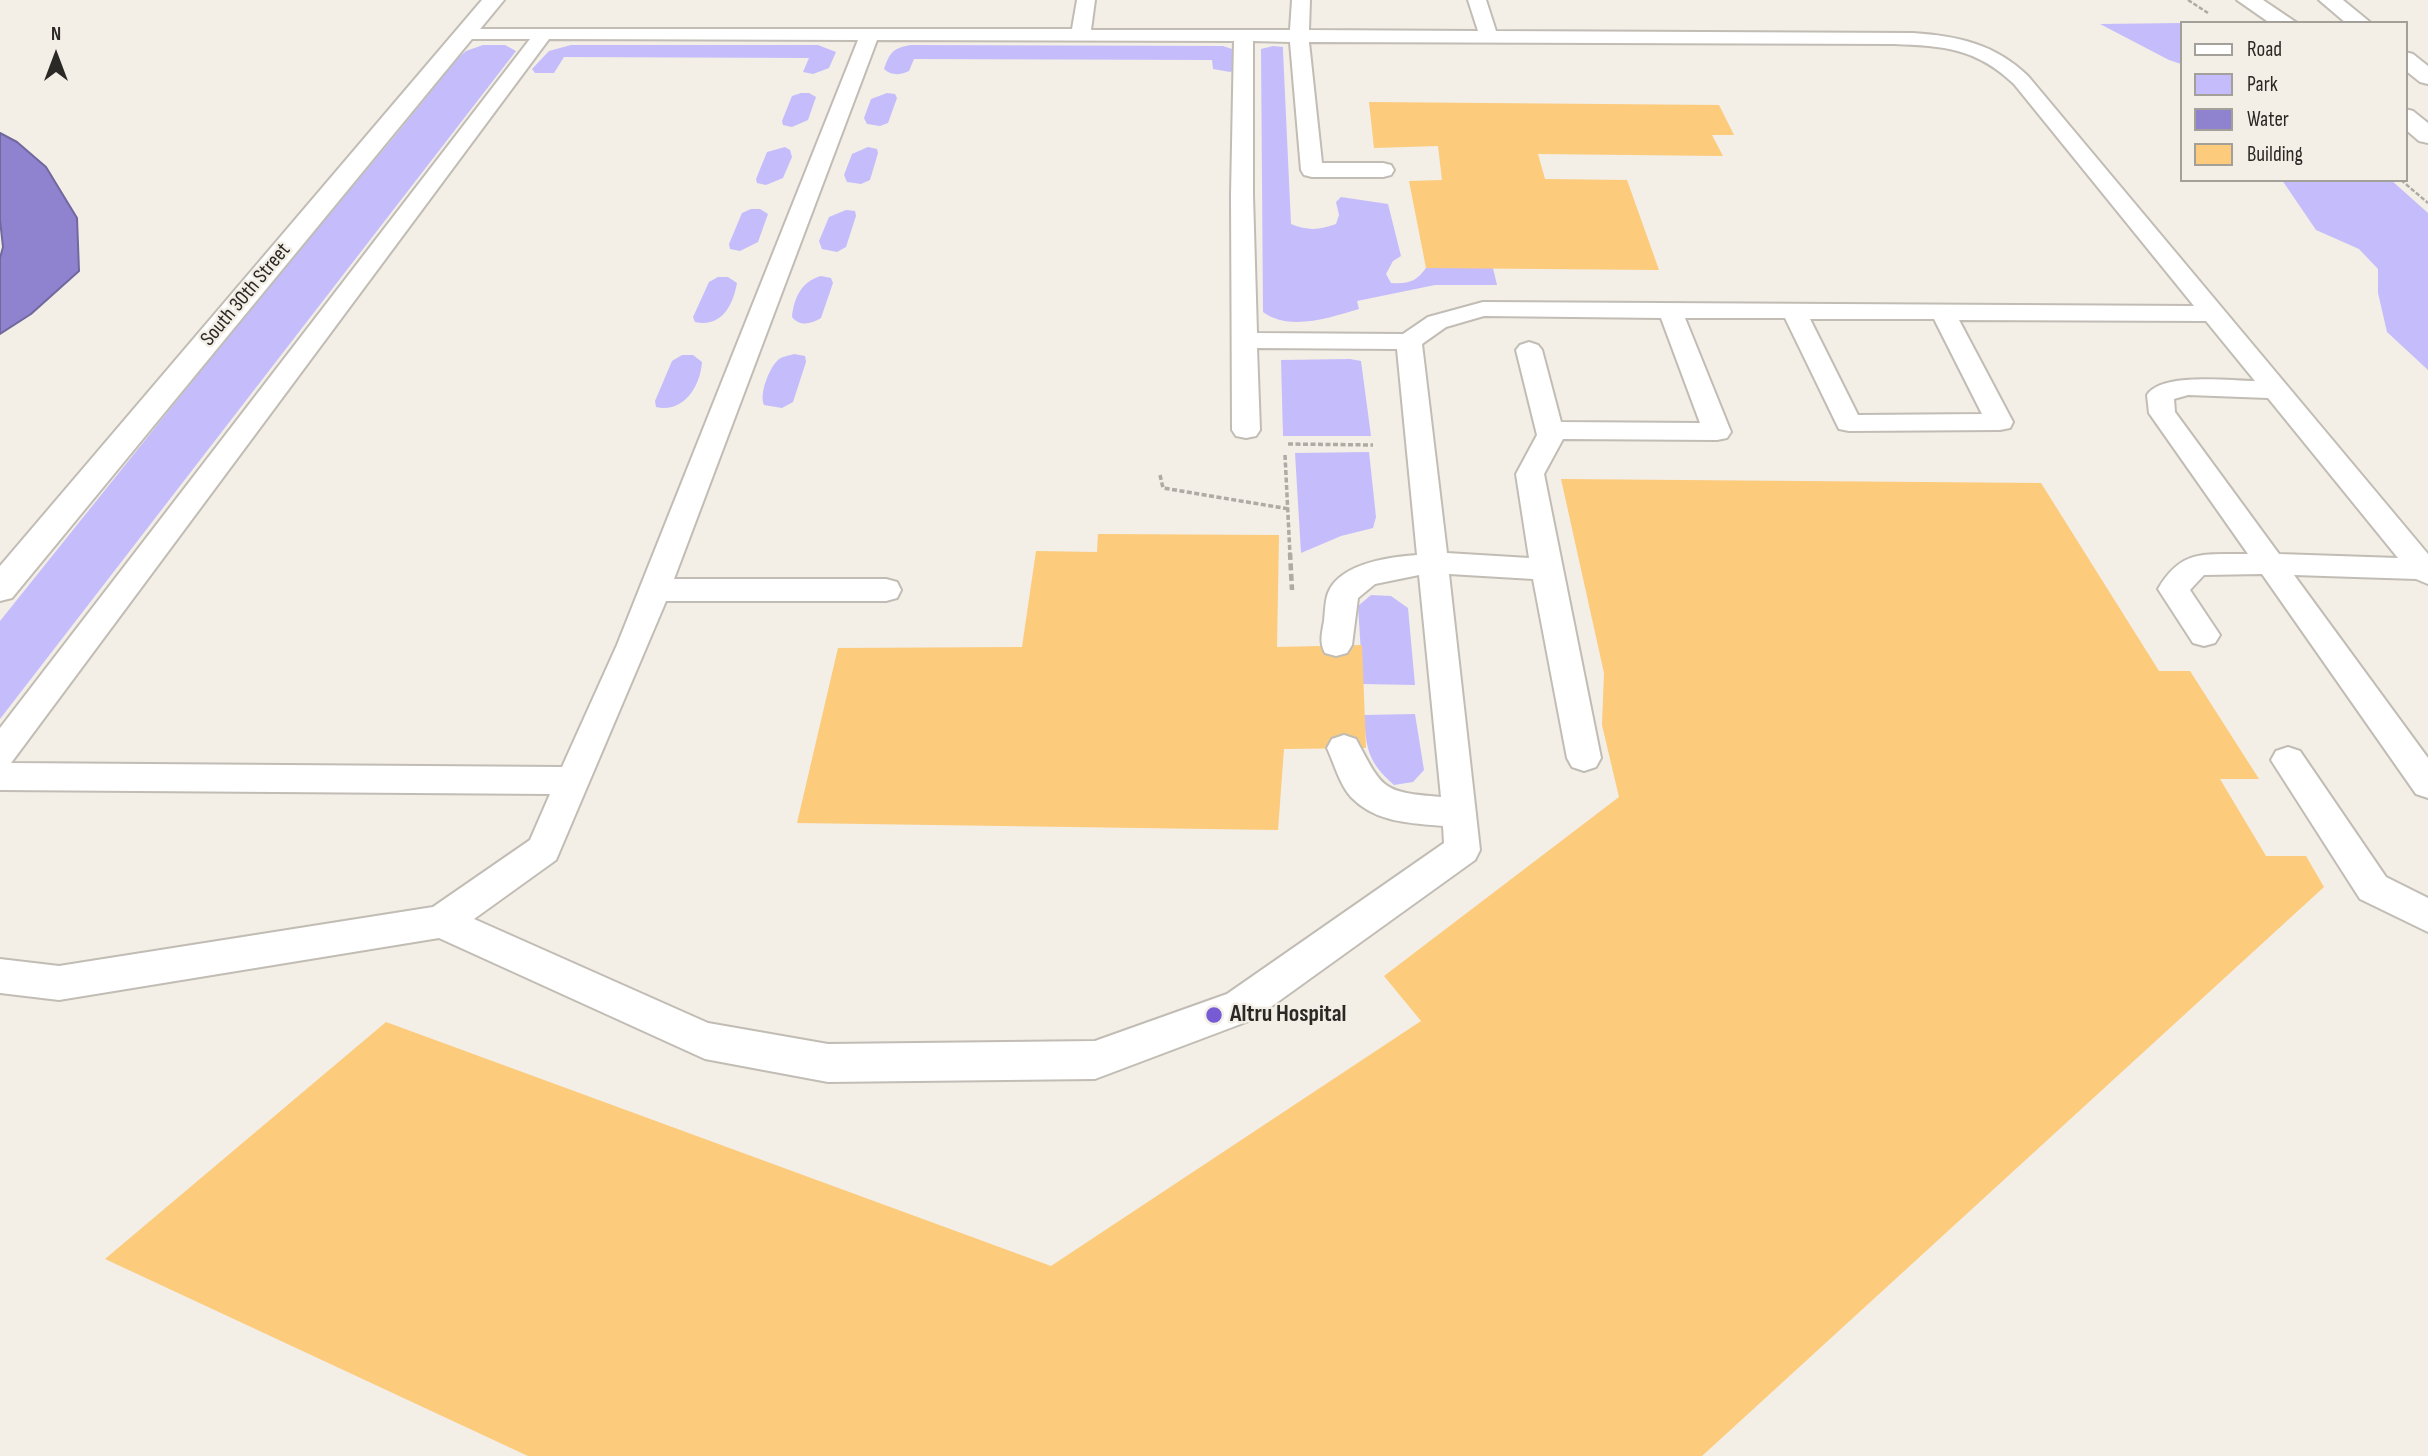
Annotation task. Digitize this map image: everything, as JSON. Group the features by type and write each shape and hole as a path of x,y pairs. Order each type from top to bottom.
{"street":[{"name":"South 30th Street","path":"0,589 493,0"},
{"path":"2248,0 2283,21"},
{"path":"2270,0 2295,21"},
{"path":"2330,0 2357,21"},
{"path":"2357,0 2371,21"},
{"path":"2407,60 2428,77"},
{"path":"2407,118 2428,136"}],"lane":[{"path":"1081,35 1086,0"},
{"path":"1301,0 1299,36 1312,170 1383,170"},
{"path":"1477,0 1489,37"},
{"path":"465,33 1894,38 1941,40 1979,48 2005,62 2021,80 2426,572"},
{"path":"0,753 544,33"},
{"path":"0,976 59,983 441,922 543,850 654,590 870,34"},
{"path":"1244,36 1246,430"},
{"path":"1244,340 1409,342 1437,322 1483,309 2214,314"},
{"path":"1550,430 1717,432 1670,310"},
{"path":"1794,311 1849,423 2000,422 1943,312"},
{"path":"441,922 705,1041 828,1063 1095,1060 1240,1007 1462,850 1409,342"},
{"path":"1529,350 1551,435 1530,474 1584,758"},
{"path":"2277,390 2187,387 2160,395 2162,413 2428,784"},
{"path":"1336,645 1343,594 1363,578 1386,569 1431,564 1546,569"},
{"path":"2204,635 2173,589 2196,565 2270,564 2426,572"},
{"path":"654,590 886,590"},
{"path":"1344,748 1363,787 1393,807 1460,813"},
{"path":"2288,760 2373,888 2428,916"},
{"path":"0,776 573,781"}],"path":[{"path":"2403,182 2428,203"},
{"path":"1284,444 1378,445"},
{"path":"1160,475 1163,488 1289,509"}],"green space":[{"path":"2180,23 2180,64 2169,60 2100,24"},
{"path":"483,45 505,45 516,51 0,719 0,621 263,293 458,58 466,51"},
{"path":"571,45 818,45 836,52 829,68 813,74 803,72 809,58 564,57 554,73 535,73 532,69 549,51"},
{"path":"911,45 1223,46 1235,50 1236,69 1230,72 1213,69 1212,60 914,59 906,72 893,74 884,69 893,52"},
{"path":"1283,47 1291,224 1314,229 1336,224 1339,215 1336,202 1341,197 1388,204 1401,256 1393,261 1386,274 1391,283 1411,281 1426,268 1493,268 1497,285 1435,285 1357,301 1359,309 1311,321 1285,321 1263,312 1261,49"},
{"path":"801,93 816,97 808,120 792,127 783,125 782,121 792,96"},
{"path":"887,93 895,94 897,98 888,123 880,126 867,124 864,118 871,99"},
{"path":"785,147 790,150 792,157 783,178 766,185 757,183 756,179 767,152"},
{"path":"868,147 877,149 878,153 870,180 861,184 847,182 844,175 852,154"},
{"path":"2283,182 2393,182 2428,213 2428,370 2387,332 2378,293 2378,269 2359,249 2316,230"},
{"path":"760,209 768,214 758,242 740,251 730,249 729,244 742,213"},
{"path":"846,210 855,211 856,216 846,247 837,252 822,249 819,241 829,217"},
{"path":"821,276 831,278 833,283 821,318 810,323 799,322 792,317 797,297 804,286"},
{"path":"718,277 728,277 737,283 729,307 712,322 695,322 693,317 709,282"},
{"path":"794,354 805,356 806,362 793,402 782,408 764,405 764,388 771,370 779,359"},
{"path":"682,355 693,355 702,362 694,389 682,402 674,406 656,407 655,401 672,361"},
{"path":"1281,360 1361,361 1371,436 1283,436"},
{"path":"1369,452 1376,517 1373,528 1341,536 1301,553 1295,453"},
{"path":"1371,595 1391,596 1408,608 1415,685 1363,684 1358,606"},
{"path":"1415,714 1424,770 1413,782 1394,785 1370,754 1364,715"}],"water":[{"path":"0,133 17,142 46,167 77,218 79,271 31,314 0,334 0,258 3,247 0,220"}],"building":[{"path":"1369,102 1719,105 1734,135 1712,135 1723,156 1538,154 1545,179 1627,180 1659,270 1426,268 1409,181 1442,180 1438,146 1374,148"},
{"path":"1561,479 2041,483 2159,671 2190,671 2259,779 2220,779 2266,856 2306,856 2324,887 1702,1456 528,1456 105,1259 386,1022 1051,1266 1421,1021 1384,976 1619,797 1602,725 1604,673"},
{"path":"1098,534 1279,535 1277,647 1362,645 1366,748 1284,749 1278,830 797,823 838,648 1022,647 1036,551 1097,552"}],"place":[{"name":"Altru Hospital","path":"1214,1015"}]}
